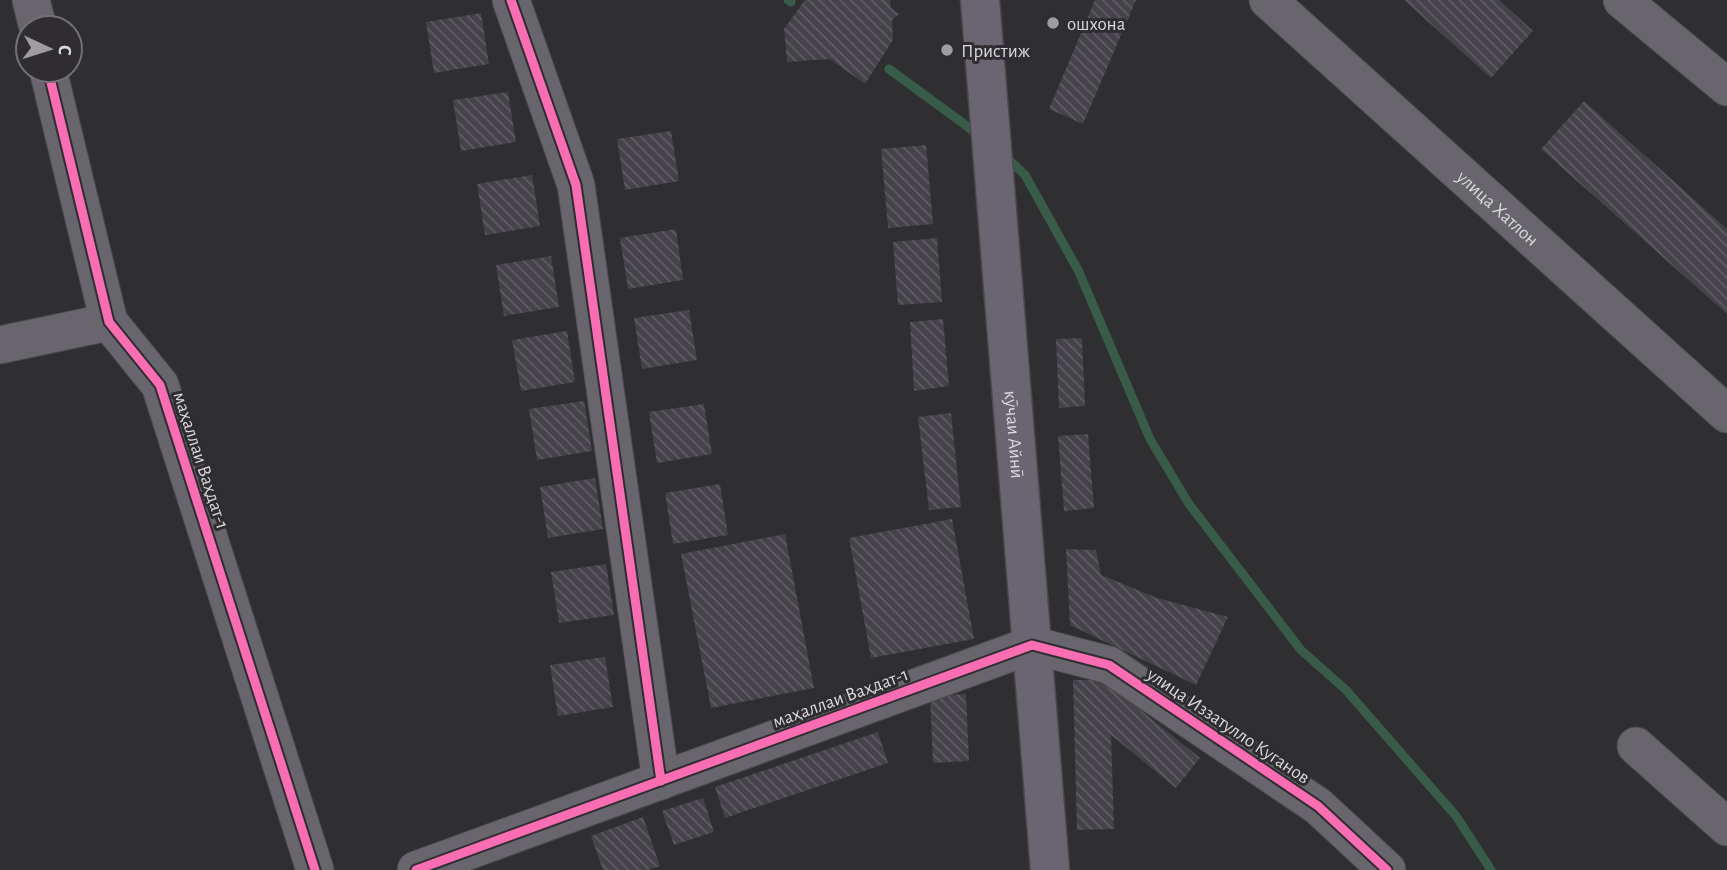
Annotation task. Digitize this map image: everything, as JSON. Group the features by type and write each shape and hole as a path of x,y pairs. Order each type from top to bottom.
{"main road":[{"name":"кӯчаи Айнӣ","path":"980,0 1050,870"}],"street":[{"path":"511,0 576,185 661,781"},
{"name":"улица Хатлон","path":"1268,0 1727,414"},
{"path":"1622,0 1662,13 1727,87"},
{"name":"маҳаллаи Ваҳдат-1","path":"51,84 109,322 160,385 315,870"},
{"path":"0,345 109,322"},
{"name":"маҳаллаи Ваҳдат-1","path":"416,870 1032,645"},
{"name":"улица Иззатулло Куганов","path":"1032,645 1109,665 1318,806 1387,870"},
{"path":"1636,746 1727,827"}],"building":[{"path":"805,0 890,0 891,8 899,14 892,20 893,40 865,84 830,59 787,62 784,29"},
{"path":"1095,0 1136,0 1083,124 1049,109"},
{"path":"1404,0 1499,0 1533,31 1491,78"},
{"path":"481,13 489,64 434,73 426,22"},
{"path":"508,92 516,142 461,151 453,100"},
{"path":"1584,101 1727,229 1727,314 1541,149"},
{"path":"671,131 679,181 625,190 617,139"},
{"path":"926,145 933,224 888,228 881,149"},
{"path":"532,175 540,226 485,235 477,184"},
{"path":"676,229 683,280 628,289 620,238"},
{"path":"937,238 942,302 898,305 893,242"},
{"path":"551,256 559,307 504,316 496,265"},
{"path":"689,310 697,360 642,369 634,318"},
{"path":"943,319 949,386 914,391 910,322"},
{"path":"567,331 575,382 521,391 512,340"},
{"path":"1082,338 1085,406 1059,408 1056,339"},
{"path":"584,401 592,451 537,460 529,409"},
{"path":"704,404 712,454 657,463 649,412"},
{"path":"951,413 961,507 929,510 918,417"},
{"path":"1088,434 1094,508 1064,511 1058,436"},
{"path":"595,478 603,529 548,538 540,487"},
{"path":"720,484 728,535 673,544 665,493"},
{"path":"952,519 974,639 871,658 849,538"},
{"path":"785,534 814,688 711,708 681,554"},
{"path":"1066,549 1096,550 1101,575 1157,598 1228,617 1196,685 1070,625"},
{"path":"606,564 614,615 559,623 551,572"},
{"path":"605,657 613,707 558,716 550,665"},
{"path":"1073,680 1103,680 1200,758 1176,788 1111,735 1114,829 1077,830"},
{"path":"966,694 969,761 933,763 930,696"},
{"path":"878,732 888,763 725,818 715,787"},
{"path":"703,798 714,832 674,845 662,811"},
{"path":"643,817 660,866 648,870 603,870 591,836"}],"waterway":[{"path":"889,69 979,135"},
{"path":"1006,157 1025,175 1079,272 1150,439 1189,504 1301,650 1346,690 1456,816 1491,870"}],"cycle path":[{"path":"511,0 576,185 661,781"},
{"path":"51,84 109,322 160,385 315,870"},
{"path":"416,870 1032,645 1109,665 1318,806 1387,870"}],"place":[{"name":"ошхона","path":"1053,23"},
{"name":"Пристиж","path":"947,50"}]}
